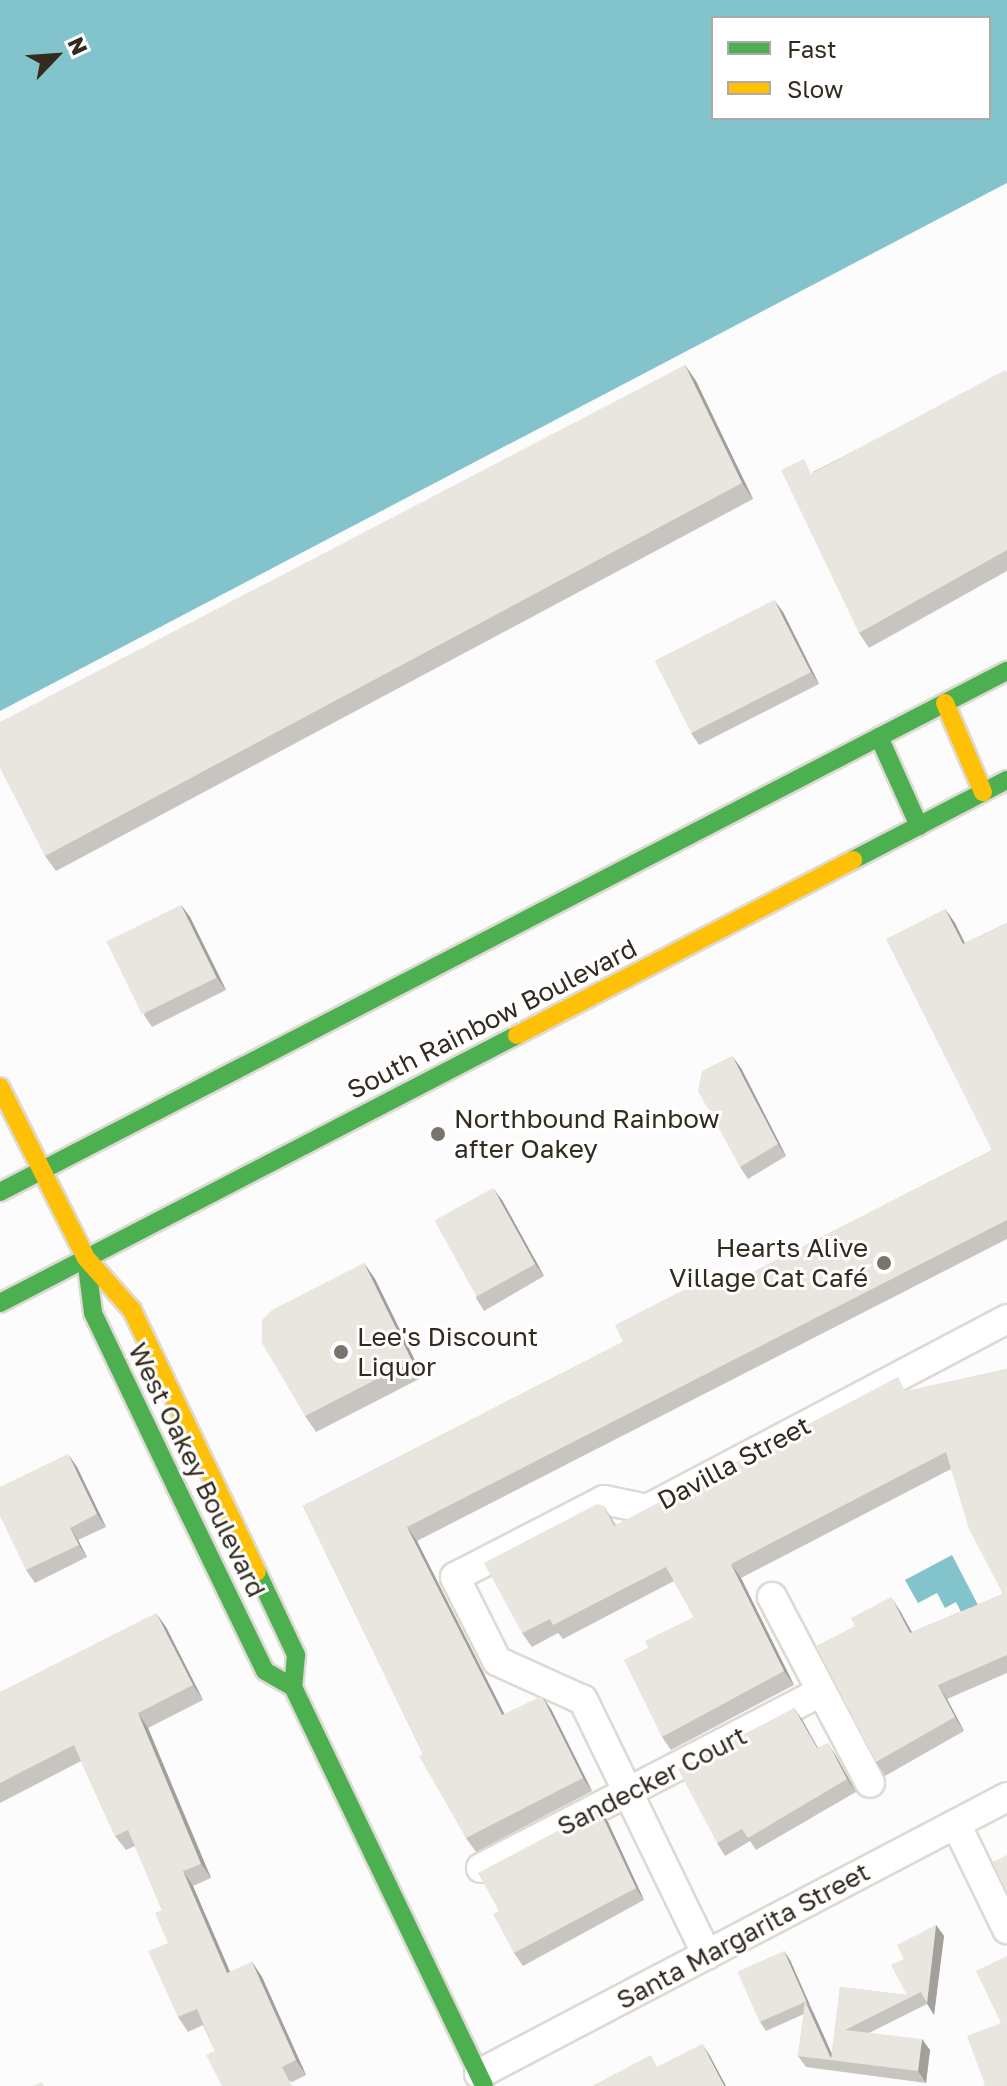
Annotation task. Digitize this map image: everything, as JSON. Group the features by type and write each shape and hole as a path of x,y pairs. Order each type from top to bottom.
{"main road":[{"path":"0,1192 1007,671"},
{"path":"945,703 983,792"},
{"path":"879,737 919,826"},
{"name":"South Rainbow Boulevard","path":"0,1303 1007,780"},
{"name":"West Oakey Boulevard","path":"0,1087 86,1258 132,1310 296,1655 293,1687 482,2080"},
{"name":"West Oakey Boulevard","path":"86,1258 93,1313 144,1422 265,1671 293,1687"}],"street":[{"name":"Davilla Street","path":"629,1794 583,1700 497,1661 455,1577 604,1500 647,1509 1007,1319"},
{"path":"772,1597 870,1783"},
{"name":"Sandecker Court","path":"481,1868 821,1692"},
{"path":"629,1794 707,1955"},
{"name":"Santa Margarita Street","path":"482,2080 707,1955 1007,1797"},
{"path":"956,1824 1007,1929"}],"water":[{"path":"0,0 1007,0 1007,183 0,711"},
{"path":"952,1555 978,1605 962,1614 956,1602 945,1608 937,1593 918,1603 905,1580"}],"building":[{"path":"685,365 742,483 45,856 0,768 0,722"},
{"path":"1005,370 1007,550 859,633 781,470 804,459 811,474"},
{"path":"774,600 811,672 691,733 655,661"},
{"path":"181,905 217,978 142,1014 106,941"},
{"path":"945,909 963,944 1007,923 1007,1220 407,1527 502,1715 542,1696 583,1778 466,1838 419,1756 423,1754 303,1506 623,1342 615,1325 717,1273 724,1287 992,1150 886,939"},
{"path":"732,1056 778,1144 740,1167 698,1091 702,1071"},
{"path":"493,1188 535,1264 477,1297 434,1220"},
{"name":"Lee's Discount Liquor","path":"364,1263 412,1361 305,1416 262,1343 262,1320 272,1310"},
{"path":"1007,1369 1007,1655 938,1685 955,1717 876,1762 816,1646 855,1626 851,1618 891,1597 910,1633 1003,1594 969,1529 946,1452 731,1564 784,1671 662,1737 624,1660 648,1648 645,1641 694,1617 666,1567 553,1625 550,1619 522,1633 484,1563 597,1504 604,1506 614,1526 898,1377 905,1391"},
{"path":"68,1454 97,1514 70,1528 79,1545 26,1570 0,1516 0,1487"},
{"path":"156,1613 193,1685 138,1713 201,1864 183,1871 227,1973 252,1962 296,2060 282,2067 292,2086 222,2086 206,2055 215,2051 197,2009 178,2017 148,1951 168,1943 155,1913 162,1910 128,1830 115,1836 74,1745 0,1783 0,1692"},
{"path":"794,1708 817,1748 828,1743 847,1779 748,1838 742,1829 717,1843 678,1769"},
{"path":"599,1809 636,1888 514,1953 493,1914 499,1911 478,1873"},
{"path":"1007,1855 1007,1891 993,1862"},
{"path":"936,1925 927,2003 921,1992 845,2030 922,2039 918,2071 798,2056 805,2001 831,2059 840,1987 907,1995 891,1965 904,1959 897,1945"},
{"path":"784,1951 806,2001 760,2022 737,1972"},
{"path":"1007,1956 1007,2086 983,2086 967,2036 1001,2023 976,1971"},
{"path":"702,2044 724,2086 592,2086 651,2055 657,2067"}],"traffic: fast":[{"path":"0,1192 1007,671"},
{"path":"879,737 919,826"},
{"path":"853,860 1007,780"},
{"path":"0,1303 517,1035"},
{"path":"86,1258 93,1313 176,1487 265,1671 293,1687"},
{"path":"257,1572 296,1655 293,1687 484,2086"}],"traffic: slow":[{"path":"945,703 983,792"},
{"path":"517,1035 853,860"},
{"path":"0,1087 86,1258 132,1310 257,1572"}],"place":[{"name":"Northbound Rainbow after Oakey","path":"438,1134"},
{"name":"Hearts Alive Village Cat Café","path":"884,1263"},
{"name":"Lee's Discount Liquor","path":"341,1352"}]}
